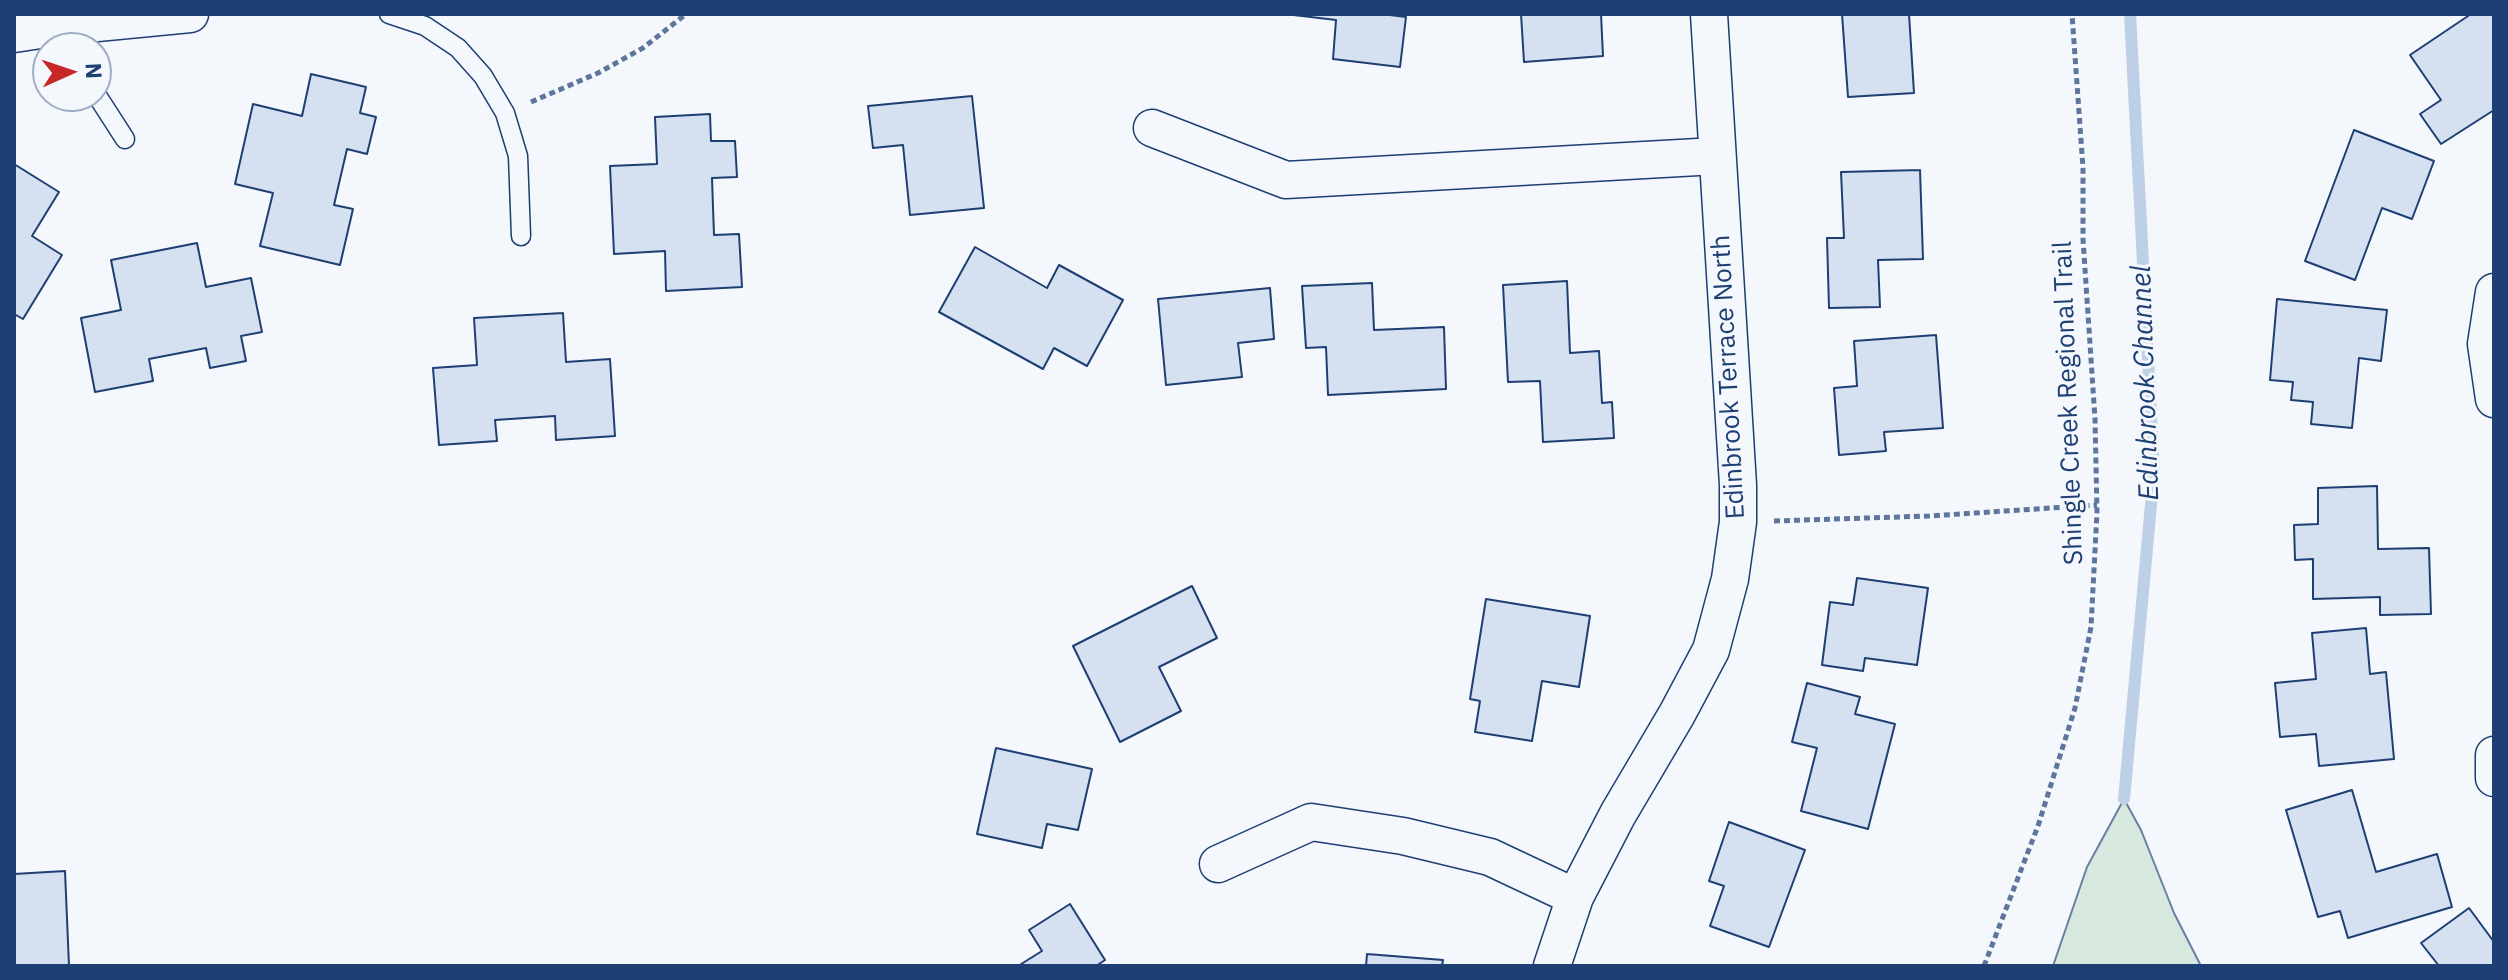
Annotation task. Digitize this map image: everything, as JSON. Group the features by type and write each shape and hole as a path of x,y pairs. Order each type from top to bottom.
{"street":[{"path":"95,32 190,14"},
{"name":"Edinbrook Terrace North","path":"1552,966 1575,897 1711,650 1730,579 1738,522 1738,485 1709,14"},
{"path":"1152,128 1286,180 1716,156"},
{"path":"2494,292 2486,344 2494,399"},
{"path":"2494,755 2494,778"},
{"path":"1218,864 1311,822 1403,836 1490,857 1575,897"}],"lane":[{"path":"389,14 425,26 458,48 483,76 505,113 518,156 521,236"},
{"path":"108,112 125,139"}],"path":[{"path":"505,113 598,73 632,54 686,14"},
{"name":"Shingle Creek Regional Trail","path":"1984,966 2038,826 2075,708 2091,627 2096,568 2095,419 2072,14"},
{"path":"1738,522 1929,516 2097,505"}],"shaded area":[{"path":"2124,799 2141,830 2174,913 2201,966 2053,966 2087,867"}],"building":[{"path":"1285,14 1382,14 1406,17 1400,67 1333,59 1336,20"},
{"path":"1521,14 1601,14 1603,56 1524,62"},
{"path":"1842,14 1909,14 1914,93 1848,97"},
{"path":"2471,14 2492,14 2494,17 2494,110 2441,144 2420,114 2441,100 2410,55"},
{"path":"311,74 366,87 360,113 376,117 367,154 347,149 334,205 353,209 340,265 260,246 273,193 235,184 253,104 302,116"},
{"path":"972,96 984,208 910,215 903,145 873,148 868,106"},
{"path":"710,114 711,141 735,141 737,177 712,178 714,235 739,234 742,287 666,291 665,251 614,254 610,166 657,164 655,117"},
{"path":"2354,130 2434,161 2412,219 2382,208 2355,280 2305,261"},
{"path":"14,164 59,192 32,236 62,255 23,319 14,314"},
{"path":"1920,170 1923,259 1878,260 1880,307 1829,308 1827,238 1844,238 1841,172"},
{"path":"197,243 206,287 251,278 262,332 241,336 246,361 210,368 206,348 149,359 153,381 95,392 81,318 121,310 111,260"},
{"path":"975,247 1047,288 1059,265 1123,300 1087,366 1054,348 1043,369 939,312"},
{"path":"1567,281 1570,353 1599,351 1602,403 1612,402 1614,438 1543,442 1540,381 1508,382 1503,285"},
{"path":"1372,283 1374,330 1444,327 1446,389 1328,395 1326,347 1306,348 1302,286"},
{"path":"1270,288 1274,339 1238,343 1242,377 1166,385 1158,299"},
{"path":"2277,299 2387,310 2381,361 2359,358 2352,428 2311,424 2313,402 2291,400 2293,382 2270,380"},
{"path":"563,313 566,362 610,359 615,436 556,440 555,416 495,420 497,441 439,445 433,368 477,365 474,318"},
{"path":"1936,335 1943,428 1884,432 1886,451 1839,455 1834,388 1857,386 1854,341"},
{"path":"2377,486 2378,549 2429,548 2431,614 2380,615 2380,597 2313,599 2313,559 2295,560 2294,525 2318,524 2318,488"},
{"path":"1857,578 1928,588 1917,665 1865,658 1863,671 1822,665 1830,602 1853,605"},
{"path":"1192,586 1217,638 1159,667 1181,711 1120,742 1073,646"},
{"path":"1486,599 1590,616 1579,687 1542,681 1532,741 1475,732 1480,701 1470,699"},
{"path":"2366,628 2370,674 2386,672 2394,759 2319,766 2316,734 2280,737 2275,683 2316,679 2312,633"},
{"path":"1807,683 1860,697 1855,714 1895,724 1868,829 1801,811 1817,748 1792,742"},
{"path":"996,748 1092,769 1078,830 1047,824 1042,848 977,834"},
{"path":"2352,790 2376,872 2437,854 2452,907 2348,938 2340,911 2318,917 2286,810"},
{"path":"1729,822 1805,850 1769,947 1710,926 1724,886 1709,881"},
{"path":"65,871 69,966 14,966 14,874"},
{"path":"1070,904 1105,960 1096,966 1018,966 1042,951 1029,930"},
{"path":"2469,908 2494,942 2494,966 2439,966 2421,943"},
{"path":"1367,954 1443,960 1442,966 1366,966"}],"waterway":[{"name":"Edinbrook Channel","path":"2124,799 2154,472 2130,14"}]}
